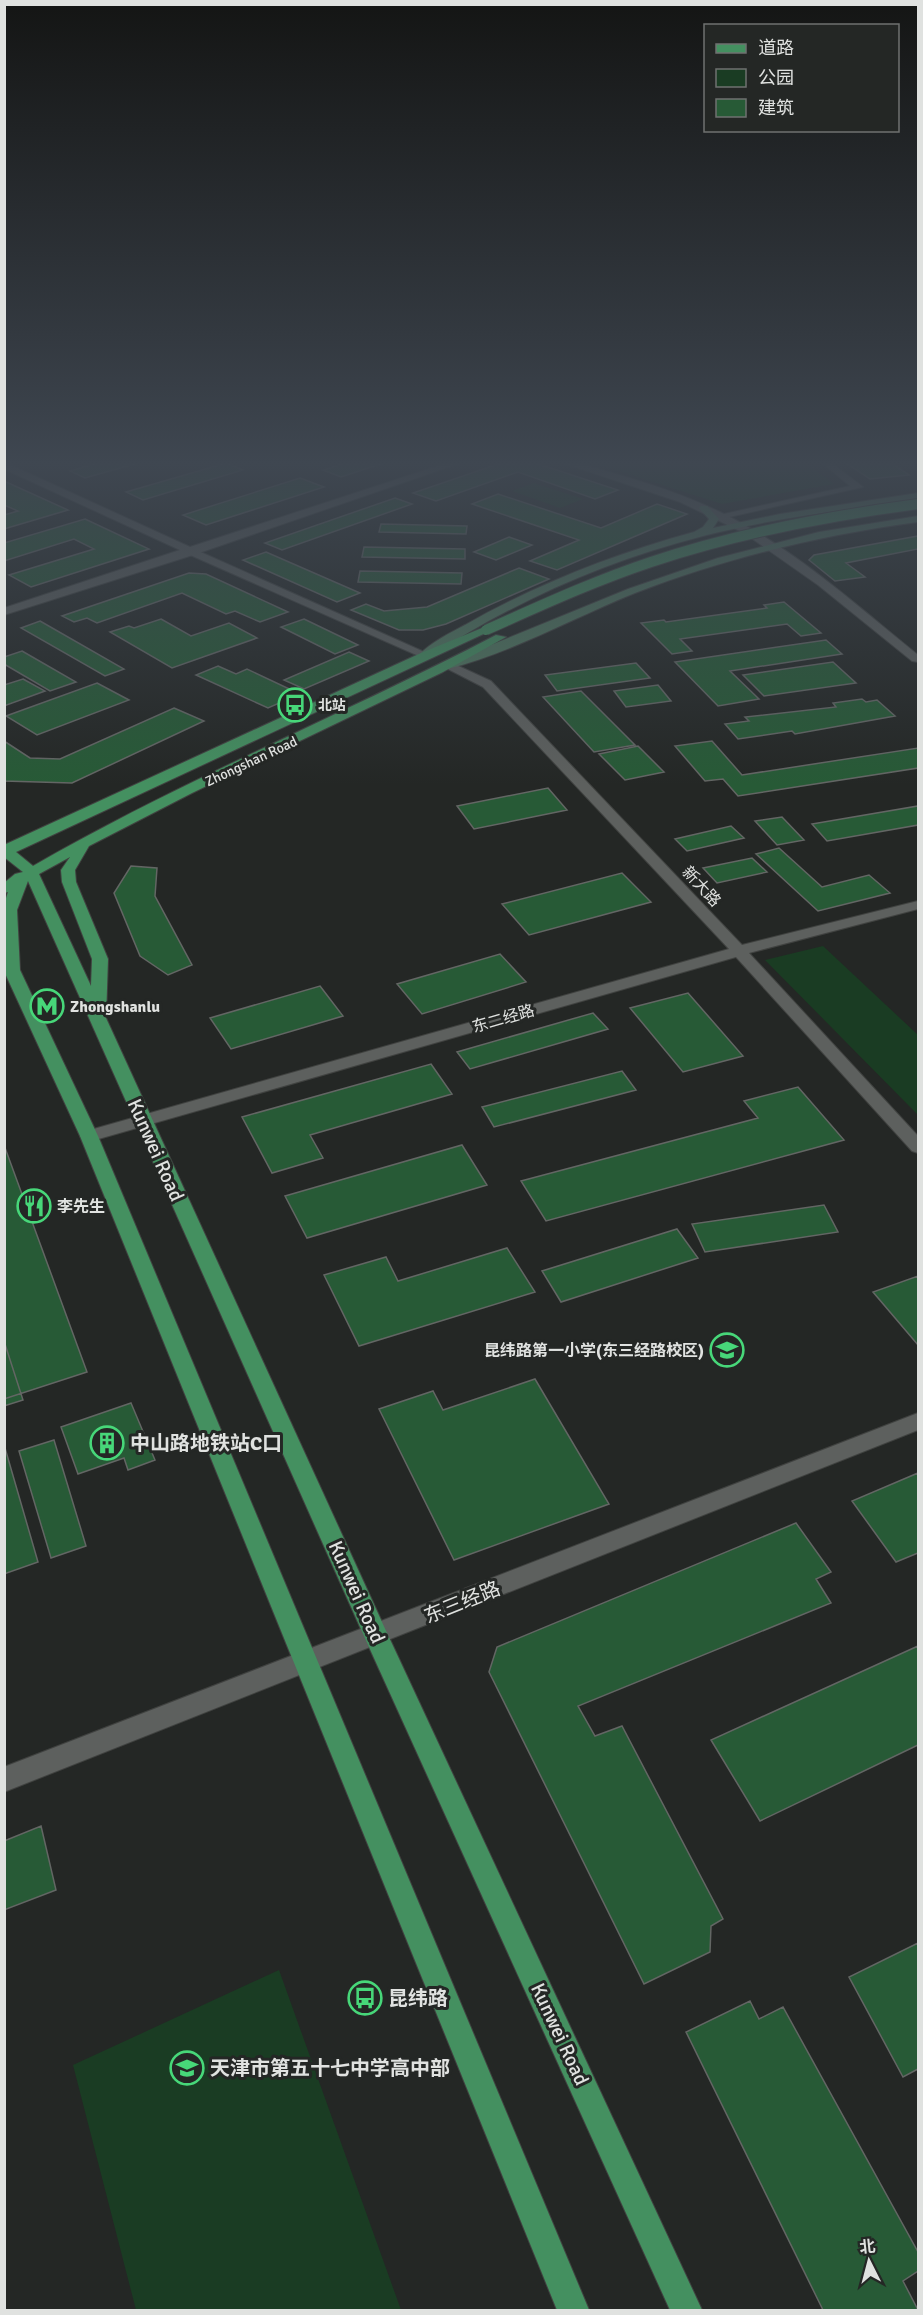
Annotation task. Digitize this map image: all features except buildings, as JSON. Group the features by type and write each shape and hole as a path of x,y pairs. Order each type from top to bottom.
{"main road":[{"path":"425,655 458,632 535,594 597,569"},
{"name":"Zhongshan Road","path":"5,851 425,655 606,578 633,569"},
{"name":"Zhongshan Road","path":"4,889 24,872 178,795 448,666 500,637 615,584 659,569"},
{"path":"448,666 499,649 657,581 696,569"},
{"path":"95,809 47,839 24,872 10,910 7,963 89,1136 573,2310"},
{"path":"92,840 80,850 68,870 69,882 100,959 98,1020"},
{"path":"5,851 24,872"},
{"name":"Kunwei Road","path":"24,872 98,1020 376,1636 686,2310"}],"street":[{"path":"4,612 139,569"},
{"path":"231,569 425,655"},
{"path":"800,569 916,658"},
{"name":"新大路","path":"448,666 487,684 739,951 918,1147"},
{"name":"东二经路","path":"89,1136 739,951 918,905"},
{"name":"东三经路","path":"4,1780 306,1661 376,1636 918,1421"}],"green space":[{"path":"823,946 918,1035 918,1115 765,960"},
{"path":"279,1970 401,2310 136,2310 73,2065"}],"place":[{"name":"北站","path":"295,705"},
{"name":"Zhongshanlu","path":"47,1006"},
{"name":"李先生","path":"34,1206"},
{"name":"昆纬路第一小学(东三经路校区)","path":"727,1350"},
{"name":"中山路地铁站C口","path":"107,1443"},
{"name":"昆纬路","path":"365,1998"},
{"name":"天津市第五十七中学高中部","path":"187,2068"}]}
